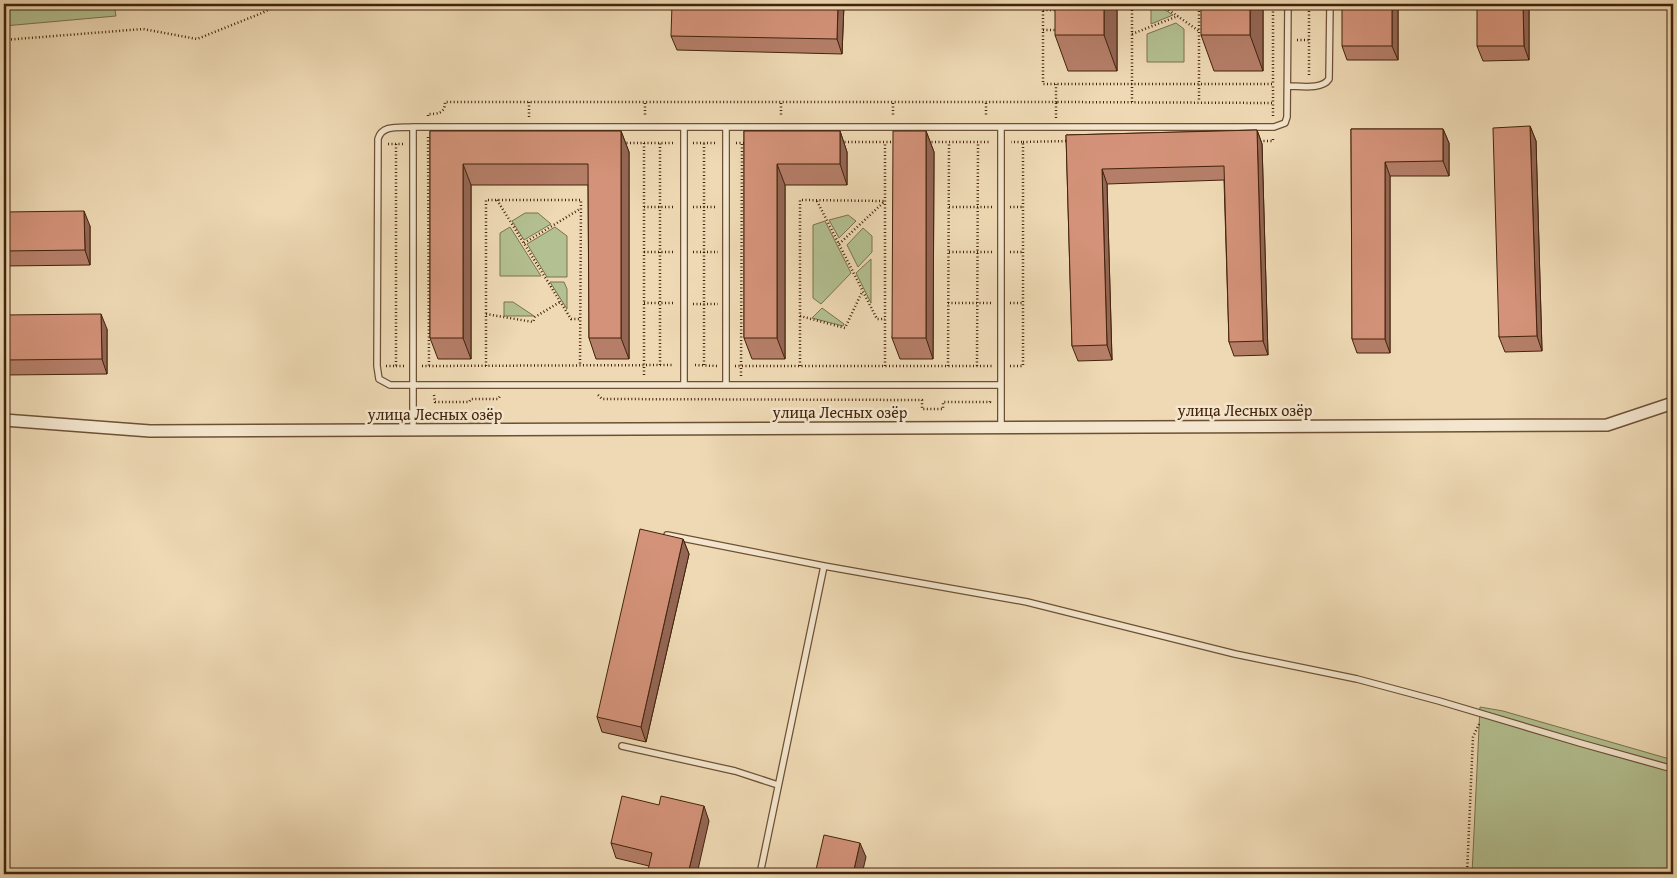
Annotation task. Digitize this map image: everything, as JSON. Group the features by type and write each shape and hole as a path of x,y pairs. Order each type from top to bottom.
{"street":[{"name":"улица Лесных озёр","path":"4,420 150,431 1607,425 1673,403"}],"lane":[{"path":"1001,385 390,385 379,379 377,366 379,135 387,128 413,127 1280,126 1285,123 1287,117 1288,4"},
{"path":"1288,86 1319,86 1327,82 1329,78 1330,4"},
{"path":"413,127 413,430"},
{"path":"684,127 684,385"},
{"path":"726,127 726,385"},
{"path":"1001,127 1001,428"},
{"path":"666,536 1027,602 1235,654 1357,680 1439,701 1673,769"},
{"path":"760,874 824,566"},
{"path":"622,746 735,771 778,785"}],"path":[{"path":"4,40 143,29 197,39 280,4"},
{"path":"1043,4 1043,84 1273,84"},
{"path":"1132,4 1132,103"},
{"path":"1160,4 1199,31"},
{"path":"1199,4 1199,103"},
{"path":"429,366 428,114 439,114 445,107 445,102 1273,103 1273,4"},
{"path":"1273,78 1309,78 1309,4"},
{"path":"1043,10 1062,10"},
{"path":"1132,34 1178,16"},
{"path":"1043,30 1062,30"},
{"path":"1056,84 1056,127"},
{"path":"885,142 885,366"},
{"path":"948,366 949,142"},
{"path":"977,366 978,142"},
{"path":"377,366 1023,366 1023,142 1001,142"},
{"path":"644,143 644,399"},
{"path":"660,143 660,366"},
{"path":"704,143 704,366"},
{"path":"741,400 742,143"},
{"path":"396,144 396,366"},
{"path":"486,366 486,200 581,200 580,366"},
{"path":"497,200 571,319 580,319"},
{"path":"800,366 800,200 885,200"},
{"path":"817,200 877,319 885,319"},
{"path":"839,244 885,200"},
{"path":"949,207 1023,207"},
{"path":"524,243 581,209"},
{"path":"949,252 1023,252"},
{"path":"800,316 845,328 862,291"},
{"path":"486,314 534,322 535,317 560,302"},
{"path":"948,303 1023,304"},
{"path":"596,394 602,399 922,400 922,409 943,409 943,402 990,402 990,366"},
{"path":"434,385 434,402 469,402 471,399 498,399 503,393"},
{"path":"1468,874 1473,737 1483,714"}],"green space":[{"path":"4,4 114,4 116,16 4,26"},
{"path":"1151,4 1156,4 1173,15 1151,24"},
{"path":"1176,23 1184,29 1184,62 1147,62 1147,34"},
{"path":"525,213 538,213 551,224 524,240 512,221"},
{"path":"848,215 856,221 839,238 829,220"},
{"path":"825,221 851,273 821,304 813,298 813,225"},
{"path":"510,227 541,276 500,276 500,233"},
{"path":"555,227 567,236 567,277 547,277 527,244"},
{"path":"863,228 872,236 872,252 858,267 847,245"},
{"path":"871,259 871,303 856,273"},
{"path":"550,282 564,282 567,289 567,309"},
{"path":"504,302 513,302 534,316 504,316"},
{"path":"822,308 844,324 843,326 812,318"},
{"path":"1480,707 1503,711 1673,760 1673,874 1472,874"}],"building":[{"path":"672,4 838,4 837,39 671,36"},
{"path":"1055,4 1104,4 1104,35 1055,35"},
{"path":"1201,4 1250,4 1250,35 1201,35"},
{"path":"1342,4 1392,4 1392,46 1342,46"},
{"path":"1477,4 1523,4 1524,46 1477,46"},
{"path":"1530,126 1537,336 1499,337 1493,128"},
{"path":"1351,129 1443,129 1443,161 1385,162 1385,339 1352,339"},
{"path":"1257,130 1263,341 1229,342 1224,166 1102,169 1107,345 1072,346 1066,135"},
{"path":"430,131 621,131 621,338 589,338 588,164 463,164 463,338 430,338"},
{"path":"744,131 840,131 840,164 777,164 777,338 744,338"},
{"path":"893,131 926,131 926,338 892,338"},
{"path":"84,211 85,250 4,251 4,212"},
{"path":"101,314 102,359 4,360 4,315"},
{"path":"640,529 683,539 641,727 597,717"},
{"path":"622,796 659,805 661,796 704,806 688,874 647,874 652,853 611,843"},
{"path":"824,835 860,843 853,874 815,874"}]}
